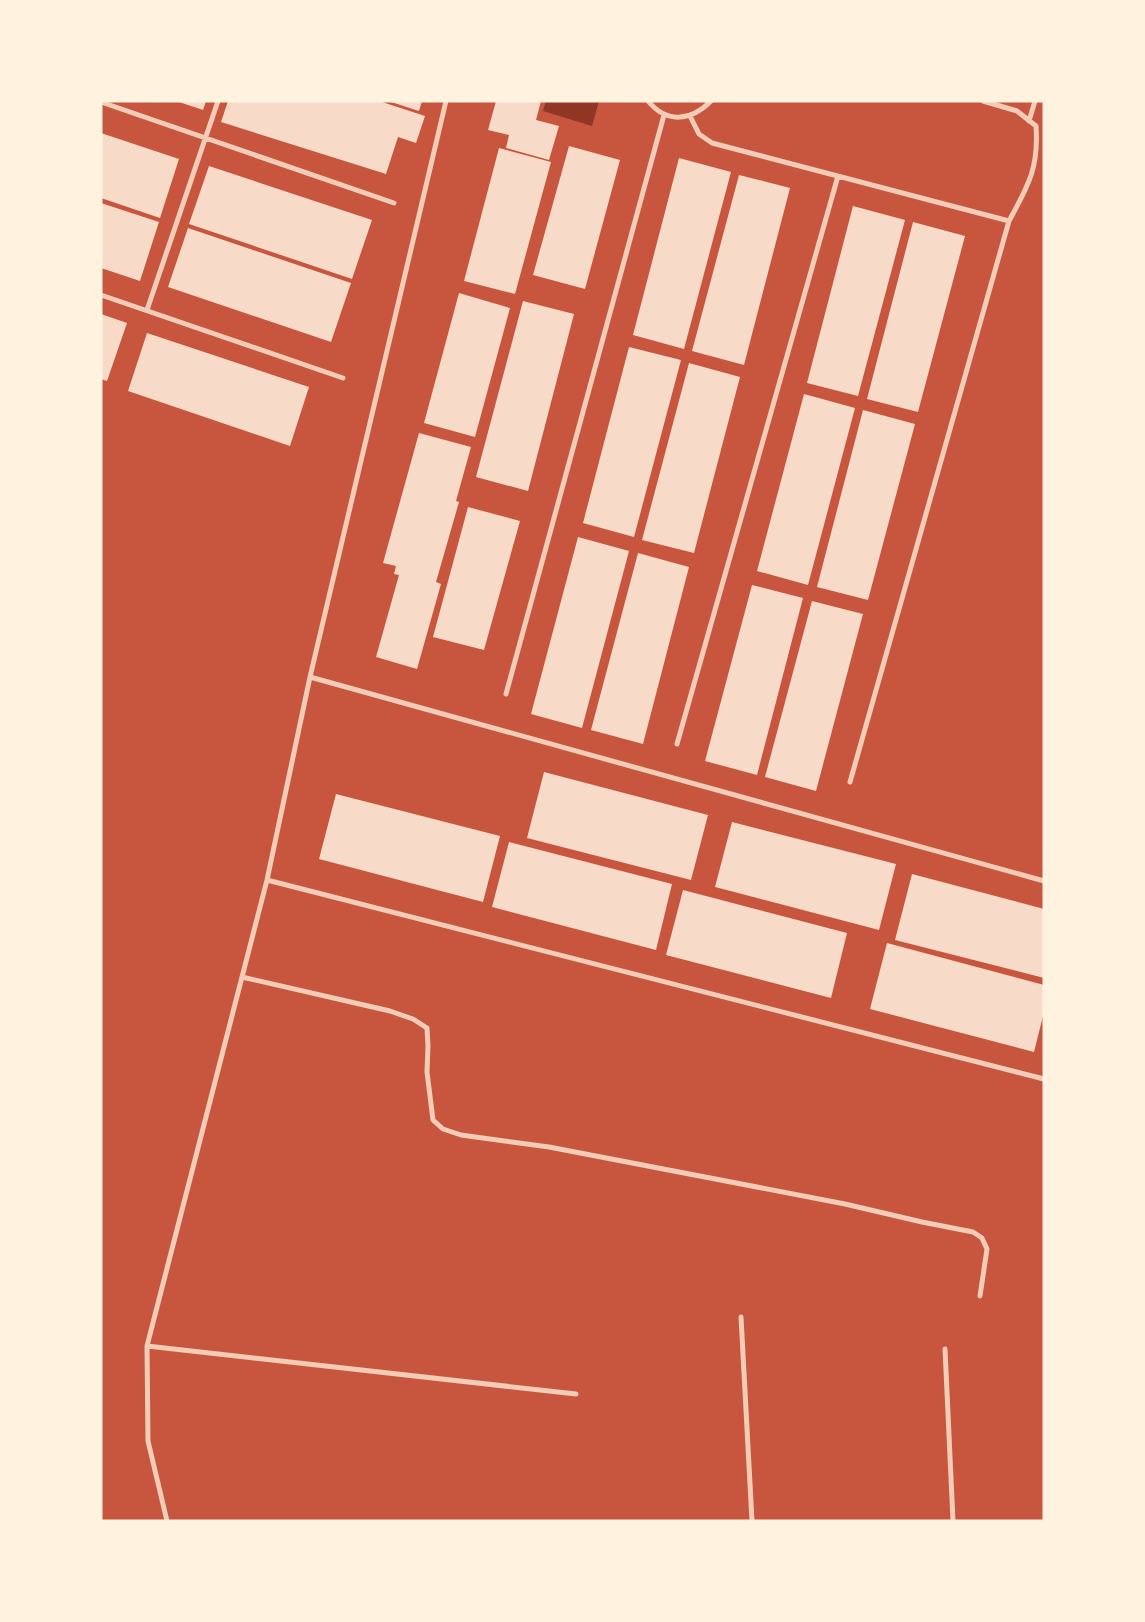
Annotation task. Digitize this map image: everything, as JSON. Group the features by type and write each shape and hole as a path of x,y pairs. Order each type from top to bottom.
{"street":[{"path":"146,310 218,101"},
{"path":"167,1521 148,1441 147,1346 267,880 310,677 446,101"},
{"path":"648,101 664,114 677,117 690,116 702,110 711,101"},
{"path":"850,782 1009,221 1030,182 1037,149 1036,126 1017,111 983,101"},
{"path":"1029,121 1035,101"},
{"path":"101,102 394,203"},
{"path":"506,694 664,114"},
{"path":"690,116 699,134 712,143 1009,221"},
{"path":"677,744 838,176"},
{"path":"101,294 343,378"},
{"path":"310,677 1044,881"},
{"path":"267,880 1044,1079"},
{"path":"242,977 390,1010 413,1019 427,1028 427,1072 433,1120 443,1129 461,1135 549,1147 836,1202 973,1232 982,1238 987,1249 980,1296"},
{"path":"741,1316 752,1521"},
{"path":"147,1346 576,1394"},
{"path":"946,1349 953,1521"}],"shaded area":[{"path":"546,101 599,101 592,126 543,111"}],"building":[{"path":"176,101 206,101 203,110"},
{"path":"228,101 379,101 425,116 416,143 398,137 386,174 221,122"},
{"path":"388,101 422,101 419,111"},
{"path":"496,101 541,101 536,120 559,126 549,160 506,148 509,135 488,130"},
{"path":"101,133 179,159 160,218 101,198"},
{"path":"569,146 620,160 585,289 533,275"},
{"path":"499,148 551,162 515,294 464,281"},
{"path":"679,158 731,172 684,349 633,335"},
{"path":"209,166 372,220 352,279 189,224"},
{"path":"739,175 790,188 744,365 692,351"},
{"path":"101,203 159,222 140,281 101,268"},
{"path":"853,206 905,220 858,396 807,383"},
{"path":"913,222 965,236 918,412 867,399"},
{"path":"188,228 351,283 331,342 168,287"},
{"path":"459,293 510,308 475,437 424,423"},
{"path":"523,301 574,314 528,491 476,477"},
{"path":"101,314 127,323 107,381 101,379"},
{"path":"147,333 309,387 290,446 128,391"},
{"path":"629,347 681,360 634,537 583,523"},
{"path":"689,363 740,377 694,553 642,540"},
{"path":"804,394 855,408 808,585 757,571"},
{"path":"863,410 915,424 868,600 817,587"},
{"path":"419,433 471,447 456,501 459,502 436,582 441,584 417,669 376,657 399,575 394,574 396,566 383,563"},
{"path":"468,507 520,521 484,650 433,637"},
{"path":"578,537 629,551 582,728 531,714"},
{"path":"638,553 689,567 643,744 591,730"},
{"path":"752,585 803,598 757,775 705,761"},
{"path":"812,601 863,614 816,791 765,777"},
{"path":"544,772 708,815 691,880 527,838"},
{"path":"336,794 500,836 483,902 319,859"},
{"path":"732,822 896,864 879,930 715,887"},
{"path":"509,842 672,884 656,950 492,907"},
{"path":"912,874 1044,909 1044,978 895,940"},
{"path":"683,890 847,933 831,998 666,955"},
{"path":"887,943 1044,985 1044,1012 1034,1052 870,1009"}]}
